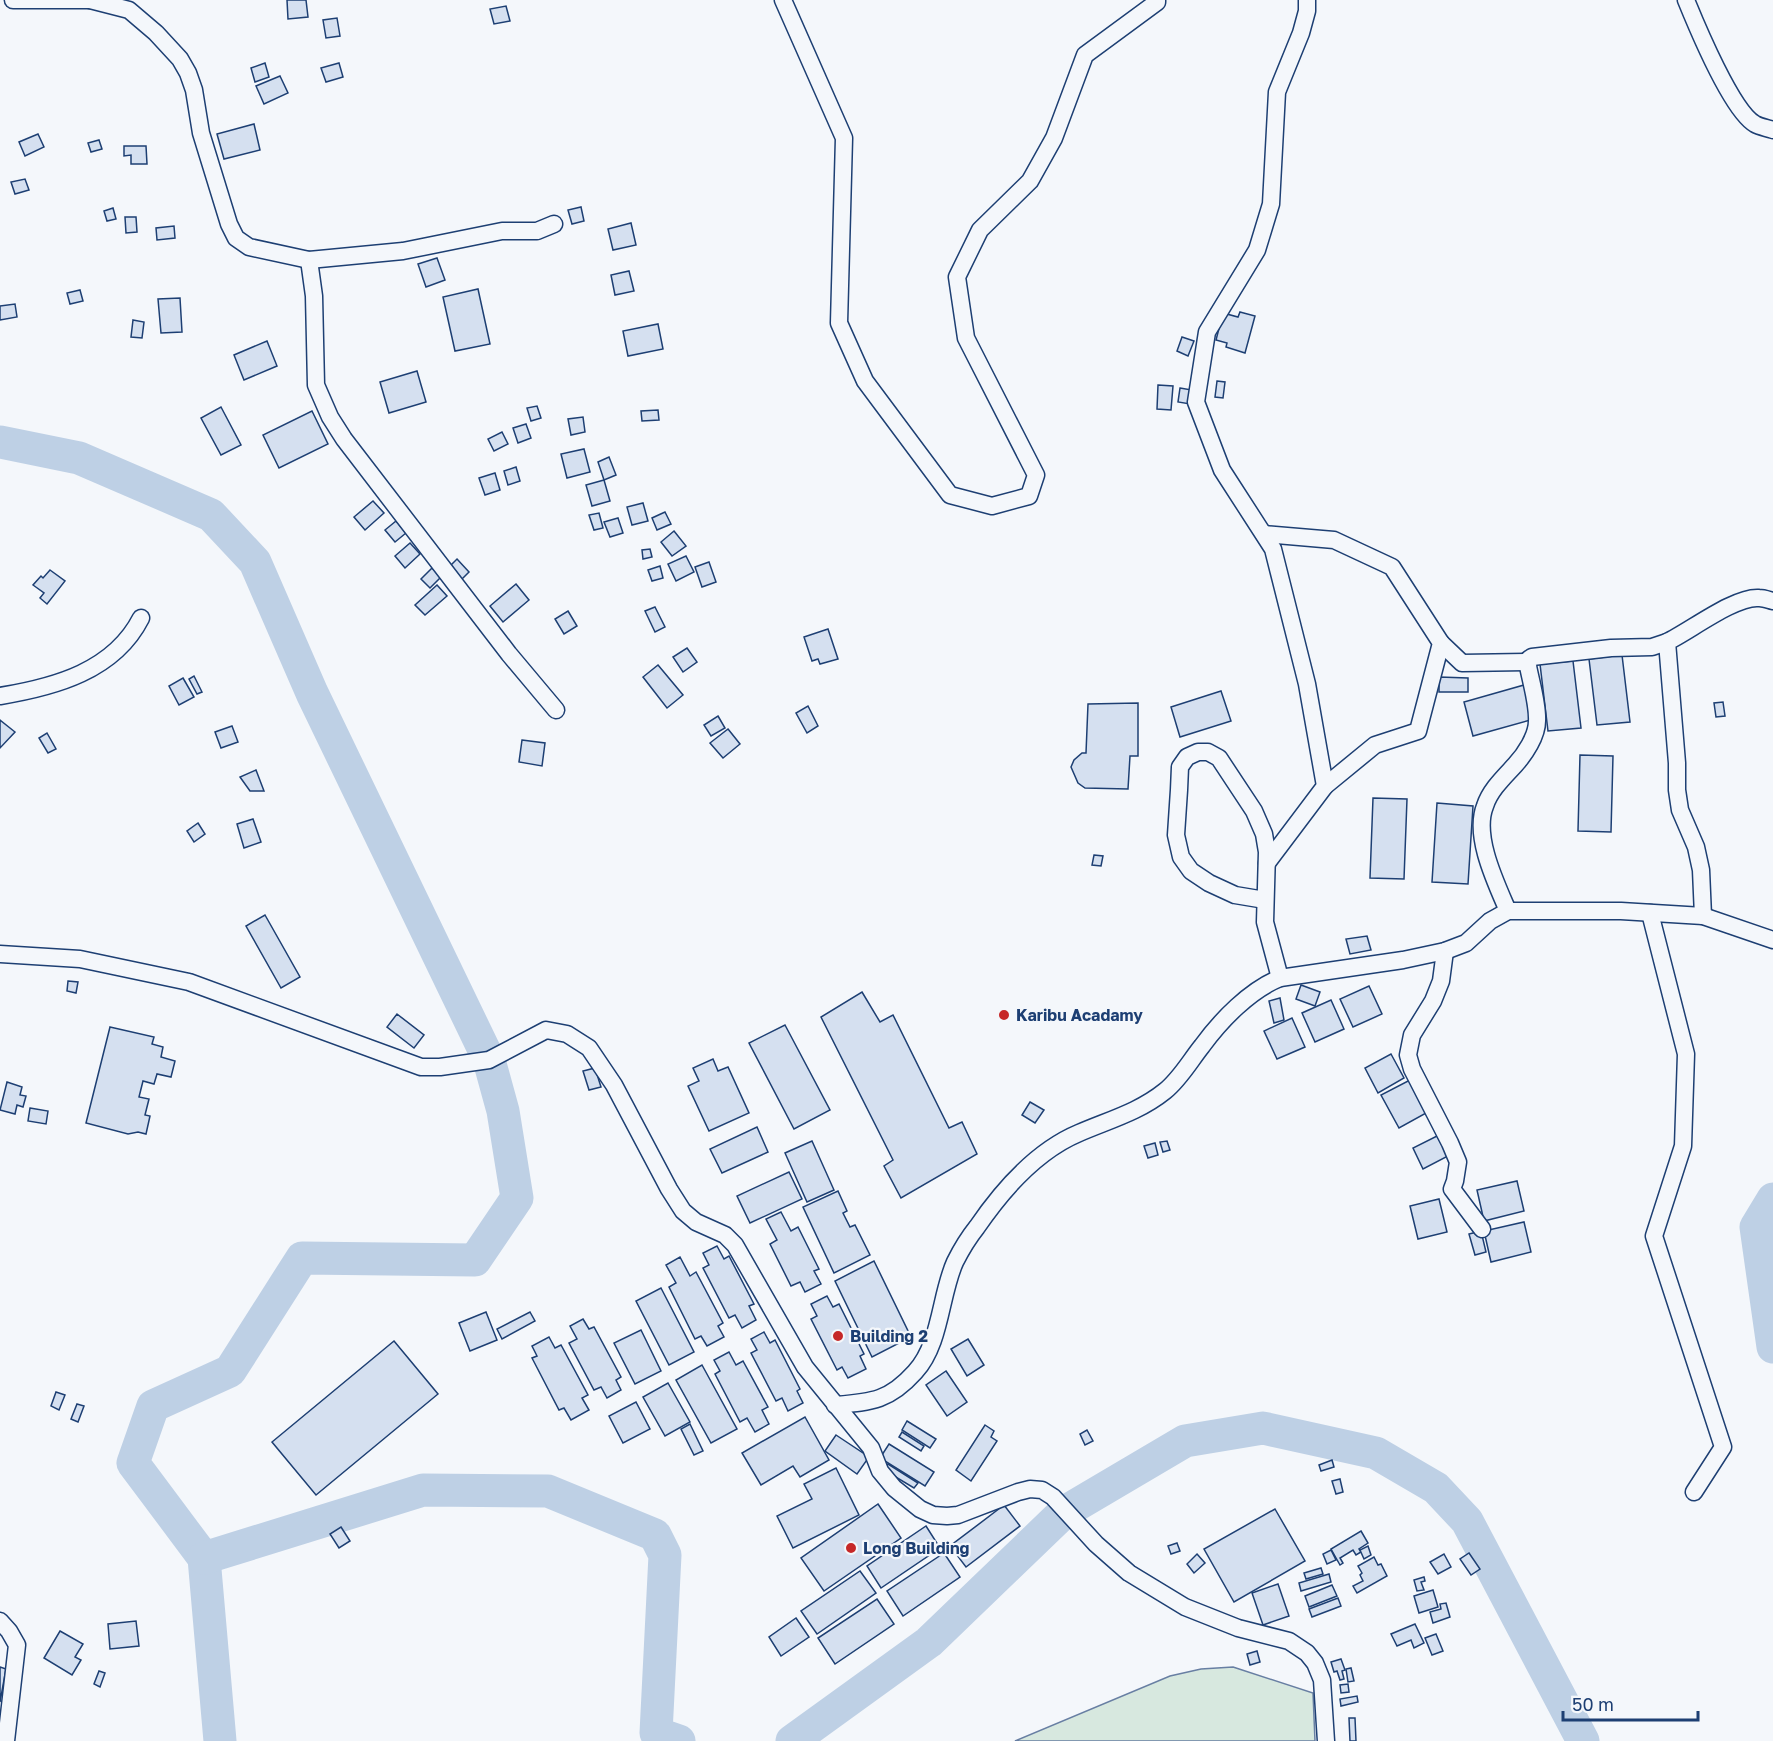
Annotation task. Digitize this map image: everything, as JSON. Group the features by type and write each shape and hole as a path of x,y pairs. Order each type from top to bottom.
{"street":[{"path":"13,0 100,1 129,10 180,58 194,90 201,133 229,224 236,238 249,248 309,260 403,251 502,231 537,231 554,225"},
{"path":"783,0 844,138 839,323 865,381 950,495 992,506 1029,496 1036,475 966,338 957,277 980,230 1029,181 1049,146 1084,55 1157,0"},
{"path":"1308,0 1301,33 1277,92 1271,204 1257,250 1207,332 1196,402 1222,470 1274,549 1305,673 1325,786"},
{"path":"1686,0 1739,109 1755,124 1773,130"},
{"path":"309,260 314,296 316,386 330,417 344,439 509,654 556,710"},
{"path":"1264,534 1334,540 1392,567 1441,643 1462,663 1528,662"},
{"path":"1508,911 1492,873 1481,820 1485,804 1495,788 1519,760 1534,734 1537,720 1528,662 1532,657 1611,648 1652,647 1667,642 1745,600 1758,597 1773,601"},
{"path":"0,696 39,690 72,678 104,662 135,629 141,618"},
{"path":"1667,642 1677,763 1677,790 1680,810 1696,847 1701,870 1703,916"},
{"path":"1267,864 1325,786 1375,745 1418,731 1441,643"},
{"path":"1266,900 1235,895 1209,883 1191,871 1181,857 1176,835 1180,767 1187,757 1198,752 1208,752 1219,758 1254,811 1264,834 1267,852 1266,900 1265,922 1280,978"},
{"path":"835,1405 865,1403 885,1397 899,1388 917,1371 928,1353 955,1262 975,1228 1000,1195 1028,1167 1046,1152 1076,1134 1128,1114 1166,1090 1184,1071 1203,1043 1233,1011 1266,983 1280,978 1403,960 1445,951 1466,943 1490,921 1508,911 1703,916 1773,940"},
{"path":"1650,913 1686,1054 1683,1146 1654,1236 1723,1447 1694,1492"},
{"path":"1445,951 1441,981 1433,1000 1412,1035 1408,1054 1412,1069 1458,1162 1452,1189 1482,1228"},
{"path":"0,954 80,959 189,982 421,1067 440,1067 489,1060 546,1030 567,1034 589,1048 614,1085 683,1211 696,1222 725,1235 735,1245 805,1367 871,1448 884,1477 894,1488 920,1509 933,1515 958,1515 1030,1489 1042,1490 1053,1497 1096,1544 1129,1573 1185,1607 1238,1628 1289,1641 1307,1653 1315,1663 1322,1680 1326,1741"},
{"path":"0,1621 17,1645 6,1741"}],"shaded area":[{"path":"1233,1667 1313,1693 1315,1741 1015,1741 1170,1676 1201,1669"}],"building":[{"path":"287,0 306,0 308,17 288,19"},
{"path":"506,6 510,21 494,24 490,9"},
{"path":"337,18 340,36 326,38 323,20"},
{"path":"265,63 269,77 255,82 251,68"},
{"path":"339,63 343,77 326,82 321,68"},
{"path":"280,76 288,93 264,104 256,86"},
{"path":"254,124 260,150 224,159 217,134"},
{"path":"38,134 44,147 25,156 19,142"},
{"path":"99,140 102,149 91,152 88,143"},
{"path":"124,146 146,146 147,164 131,164 131,155 124,156"},
{"path":"25,179 29,190 15,194 11,182"},
{"path":"581,207 584,221 572,224 568,210"},
{"path":"113,208 116,219 107,221 104,211"},
{"path":"125,217 136,217 137,232 126,233"},
{"path":"631,223 636,245 613,250 608,229"},
{"path":"174,226 175,238 157,240 156,228"},
{"path":"437,258 445,280 426,287 418,264"},
{"path":"629,271 634,291 615,295 611,275"},
{"path":"478,289 490,344 455,351 443,297"},
{"path":"80,290 83,301 70,304 67,293"},
{"path":"180,298 182,332 161,333 158,299"},
{"path":"15,304 17,317 0,320 0,306"},
{"path":"1240,312 1255,316 1245,353 1226,347 1227,343 1216,340 1223,313 1238,317"},
{"path":"133,320 144,322 142,338 131,337"},
{"path":"658,324 663,349 628,356 623,331"},
{"path":"1182,337 1194,341 1188,356 1177,351"},
{"path":"267,341 277,366 244,380 234,355"},
{"path":"417,371 426,402 389,413 380,382"},
{"path":"1217,381 1225,382 1223,398 1215,397"},
{"path":"1158,385 1173,386 1171,410 1157,409"},
{"path":"1180,388 1192,390 1190,404 1178,402"},
{"path":"537,406 541,418 531,421 527,408"},
{"path":"221,407 241,445 221,455 201,418"},
{"path":"658,410 659,420 642,421 641,411"},
{"path":"312,411 328,444 279,468 263,435"},
{"path":"583,417 585,432 571,435 568,419"},
{"path":"526,424 531,438 518,443 513,428"},
{"path":"502,432 508,444 494,451 488,439"},
{"path":"584,449 590,472 567,478 561,454"},
{"path":"609,457 616,475 604,480 598,462"},
{"path":"516,467 520,481 508,485 504,471"},
{"path":"495,473 500,490 485,495 479,478"},
{"path":"604,480 610,501 592,506 586,485"},
{"path":"373,501 384,513 365,530 354,517"},
{"path":"643,503 648,521 632,525 627,507"},
{"path":"665,512 671,524 657,530 652,518"},
{"path":"599,513 603,528 594,530 589,515"},
{"path":"618,518 623,533 610,537 604,522"},
{"path":"396,521 406,533 395,542 385,530"},
{"path":"674,531 686,546 672,556 661,542"},
{"path":"410,543 420,554 405,568 395,556"},
{"path":"650,549 652,557 643,559 642,550"},
{"path":"686,556 694,572 676,581 668,564"},
{"path":"457,559 469,572 460,581 448,568"},
{"path":"709,562 716,582 702,587 695,567"},
{"path":"660,566 663,578 652,581 648,570"},
{"path":"432,568 441,577 430,588 421,579"},
{"path":"50,570 65,581 47,604 40,598 44,593 33,585"},
{"path":"516,584 529,600 503,622 490,606"},
{"path":"437,585 447,596 425,615 415,605"},
{"path":"655,607 665,627 655,632 645,611"},
{"path":"568,611 577,626 564,634 555,619"},
{"path":"828,629 838,659 820,664 818,659 812,661 804,637"},
{"path":"687,648 697,662 683,672 673,657"},
{"path":"1622,655 1630,722 1597,725 1589,659"},
{"path":"1573,661 1581,728 1548,731 1540,664"},
{"path":"658,665 683,695 667,708 643,677"},
{"path":"194,676 202,692 197,694 189,679"},
{"path":"1439,677 1468,678 1468,692 1439,692"},
{"path":"183,678 194,697 179,705 169,686"},
{"path":"1524,685 1534,719 1473,736 1464,702"},
{"path":"1221,691 1231,721 1180,737 1171,707"},
{"path":"1723,702 1725,716 1716,717 1714,703"},
{"path":"1138,703 1138,756 1130,756 1128,789 1085,788 1078,783 1071,767 1074,760 1082,753 1086,753 1088,704"},
{"path":"808,706 818,726 807,733 796,713"},
{"path":"718,716 725,728 711,736 704,725"},
{"path":"0,720 15,732 0,748"},
{"path":"232,726 238,742 221,748 215,732"},
{"path":"728,729 740,744 723,758 710,743"},
{"path":"47,733 56,749 48,753 39,738"},
{"path":"522,740 545,743 542,766 519,762"},
{"path":"1580,755 1613,756 1611,832 1578,831"},
{"path":"256,770 264,791 250,791 240,777"},
{"path":"1373,798 1407,799 1404,879 1370,878"},
{"path":"1437,803 1473,806 1468,884 1432,882"},
{"path":"253,819 261,842 244,848 237,824"},
{"path":"198,823 205,834 194,842 187,831"},
{"path":"1094,855 1103,856 1101,866 1092,865"},
{"path":"265,915 300,977 281,988 246,926"},
{"path":"1367,936 1371,950 1350,954 1346,939"},
{"path":"68,981 78,982 76,993 67,991"},
{"path":"1301,985 1320,992 1315,1006 1296,999"},
{"path":"1369,986 1382,1014 1353,1027 1340,999"},
{"path":"862,992 880,1022 893,1015 949,1128 962,1122 977,1154 901,1198 884,1166 893,1160 821,1017"},
{"path":"1280,998 1284,1020 1274,1023 1269,1001"},
{"path":"1331,1000 1344,1029 1315,1042 1302,1013"},
{"path":"397,1014 424,1035 414,1048 387,1027"},
{"path":"1292,1018 1305,1047 1277,1059 1264,1031"},
{"path":"785,1025 830,1110 794,1129 749,1043"},
{"path":"110,1027 154,1037 152,1044 163,1047 161,1057 175,1061 171,1077 157,1074 154,1084 143,1081 139,1097 149,1099 145,1115 150,1116 146,1134 138,1132 128,1134 86,1123"},
{"path":"1391,1054 1404,1078 1378,1093 1365,1068"},
{"path":"713,1059 718,1071 728,1067 749,1113 709,1131 688,1086 699,1081 693,1068"},
{"path":"595,1068 601,1087 589,1090 583,1071"},
{"path":"1410,1080 1428,1112 1399,1128 1381,1095"},
{"path":"7,1082 22,1087 20,1095 26,1096 23,1107 17,1105 15,1114 0,1110"},
{"path":"1030,1102 1044,1110 1035,1123 1022,1115"},
{"path":"30,1108 48,1111 46,1124 28,1121"},
{"path":"757,1127 768,1152 722,1173 710,1149"},
{"path":"1437,1136 1448,1156 1423,1169 1413,1148"},
{"path":"812,1141 834,1190 807,1202 785,1153"},
{"path":"1167,1141 1170,1150 1163,1152 1160,1142"},
{"path":"1155,1143 1158,1155 1148,1158 1144,1146"},
{"path":"789,1172 802,1199 750,1223 737,1196"},
{"path":"1517,1181 1524,1211 1484,1221 1477,1190"},
{"path":"838,1191 847,1211 843,1213 850,1227 855,1225 870,1255 834,1273 803,1207"},
{"path":"1439,1199 1447,1232 1418,1239 1410,1206"},
{"path":"781,1212 791,1231 798,1227 819,1269 814,1271 821,1284 805,1292 800,1282 791,1286 770,1244 777,1240 766,1219"},
{"path":"1524,1222 1531,1252 1491,1262 1484,1231"},
{"path":"1481,1231 1486,1252 1475,1255 1469,1234"},
{"path":"717,1246 724,1259 729,1256 754,1304 749,1306 756,1320 742,1328 735,1315 729,1318 703,1268 709,1265 703,1253"},
{"path":"680,1257 690,1276 696,1272 723,1323 718,1326 724,1337 707,1346 701,1336 695,1339 669,1287 676,1283 666,1265"},
{"path":"874,1261 911,1337 872,1357 835,1281"},
{"path":"661,1288 694,1352 669,1365 636,1301"},
{"name":"Building 2","path":"827,1296 833,1307 839,1304 864,1354 860,1356 866,1369 848,1378 842,1367 837,1370 811,1319 817,1316 811,1304"},
{"path":"486,1312 497,1340 470,1351 459,1323"},
{"path":"530,1312 535,1321 502,1339 497,1329"},
{"path":"583,1319 589,1329 594,1327 621,1377 616,1380 621,1390 607,1398 601,1387 594,1390 569,1343 577,1339 570,1326"},
{"path":"641,1330 661,1371 635,1384 614,1343"},
{"path":"764,1332 770,1343 775,1340 800,1389 797,1391 803,1403 788,1411 782,1398 776,1401 751,1353 757,1350 751,1339"},
{"path":"549,1337 555,1348 561,1345 588,1395 582,1398 589,1410 571,1420 564,1408 559,1410 532,1358 537,1356 532,1346"},
{"path":"968,1339 984,1365 967,1376 951,1349"},
{"path":"394,1341 438,1394 316,1495 272,1442"},
{"path":"729,1352 736,1365 743,1361 768,1407 762,1410 769,1424 755,1432 747,1418 740,1422 715,1374 720,1371 714,1360"},
{"path":"702,1365 737,1429 711,1443 676,1380"},
{"path":"946,1371 967,1402 947,1416 926,1385"},
{"path":"668,1383 690,1422 665,1436 643,1397"},
{"path":"56,1392 65,1395 59,1410 51,1406"},
{"path":"636,1402 650,1429 623,1443 609,1416"},
{"path":"77,1404 84,1406 78,1422 71,1419"},
{"path":"805,1417 829,1460 800,1477 793,1466 761,1485 742,1453"},
{"path":"907,1421 936,1439 930,1448 902,1430"},
{"path":"690,1424 703,1451 694,1455 681,1429"},
{"path":"985,1425 994,1431 991,1437 997,1441 971,1481 956,1470"},
{"path":"1087,1430 1093,1441 1085,1445 1080,1434"},
{"path":"902,1432 924,1446 921,1451 899,1437"},
{"path":"836,1435 869,1457 857,1474 825,1451"},
{"path":"889,1444 934,1472 925,1486 880,1458"},
{"path":"1332,1460 1334,1467 1321,1471 1319,1465"},
{"path":"888,1464 918,1483 914,1488 884,1470"},
{"path":"836,1468 859,1515 793,1548 777,1516 812,1499 804,1484"},
{"path":"1340,1479 1343,1492 1336,1494 1332,1481"},
{"name":"Long Building","path":"878,1504 901,1538 824,1591 801,1558"},
{"path":"1004,1505 1020,1526 966,1567 950,1546"},
{"path":"1275,1509 1305,1561 1234,1602 1204,1549"},
{"path":"926,1526 940,1548 881,1588 867,1566"},
{"path":"341,1527 350,1541 339,1548 330,1534"},
{"path":"1361,1531 1368,1543 1359,1549 1361,1552 1356,1555 1353,1550 1340,1558 1343,1563 1340,1565 1331,1549"},
{"path":"1177,1543 1180,1551 1171,1554 1168,1546"},
{"path":"1368,1546 1371,1555 1364,1559 1360,1550"},
{"path":"1331,1550 1336,1560 1327,1564 1323,1554"},
{"path":"944,1553 960,1577 903,1616 887,1591"},
{"path":"1469,1553 1480,1569 1471,1575 1460,1559"},
{"path":"1197,1554 1205,1563 1194,1573 1187,1564"},
{"path":"1444,1554 1451,1567 1438,1574 1430,1562"},
{"path":"1374,1557 1378,1565 1381,1564 1387,1576 1357,1593 1353,1586 1363,1581 1358,1566"},
{"path":"1321,1568 1323,1574 1306,1579 1304,1573"},
{"path":"860,1571 876,1593 817,1634 801,1611"},
{"path":"1329,1574 1331,1582 1301,1591 1299,1583"},
{"path":"1424,1577 1425,1581 1421,1582 1424,1590 1417,1591 1414,1580"},
{"path":"1278,1584 1289,1616 1263,1625 1252,1593"},
{"path":"1332,1585 1337,1596 1309,1607 1305,1596"},
{"path":"1433,1590 1438,1607 1419,1613 1414,1596"},
{"path":"1338,1598 1341,1606 1312,1617 1309,1609"},
{"path":"877,1599 894,1624 835,1664 818,1638"},
{"path":"1446,1603 1450,1617 1433,1623 1430,1612 1441,1609 1440,1604"},
{"path":"796,1618 809,1637 781,1656 769,1637"},
{"path":"136,1621 139,1646 110,1649 108,1624"},
{"path":"1415,1624 1424,1643 1414,1648 1411,1640 1397,1646 1391,1634"},
{"path":"60,1631 83,1644 75,1657 81,1660 72,1675 44,1658"},
{"path":"1436,1634 1443,1651 1432,1655 1425,1638"},
{"path":"1257,1651 1260,1662 1250,1665 1247,1654"},
{"path":"1341,1659 1345,1670 1342,1671 1344,1679 1340,1680 1331,1662"},
{"path":"0,1667 6,1669 0,1702"},
{"path":"1351,1668 1354,1681 1348,1682 1346,1669"},
{"path":"99,1671 105,1673 100,1687 94,1684"},
{"path":"1348,1684 1349,1692 1341,1693 1340,1685"},
{"path":"1357,1696 1358,1702 1341,1706 1340,1699"},
{"path":"1349,1718 1355,1718 1356,1741 1350,1741"}],"waterway":[{"path":"0,442 79,458 211,515 255,562 312,693 489,1060 503,1111 517,1198 475,1260 302,1258 230,1371 153,1406 133,1463 204,1558 220,1741"},
{"path":"1773,1199 1756,1227 1773,1347"},
{"path":"792,1741 929,1642 1063,1513 1185,1441 1263,1428 1376,1453 1436,1488 1467,1521 1583,1741"},
{"path":"204,1558 423,1490 548,1491 655,1535 665,1555 656,1733 679,1741"}],"place":[{"name":"Karibu Acadamy","path":"1004,1015"},
{"name":"Building 2","path":"838,1336"},
{"name":"Long Building","path":"851,1548"}]}
